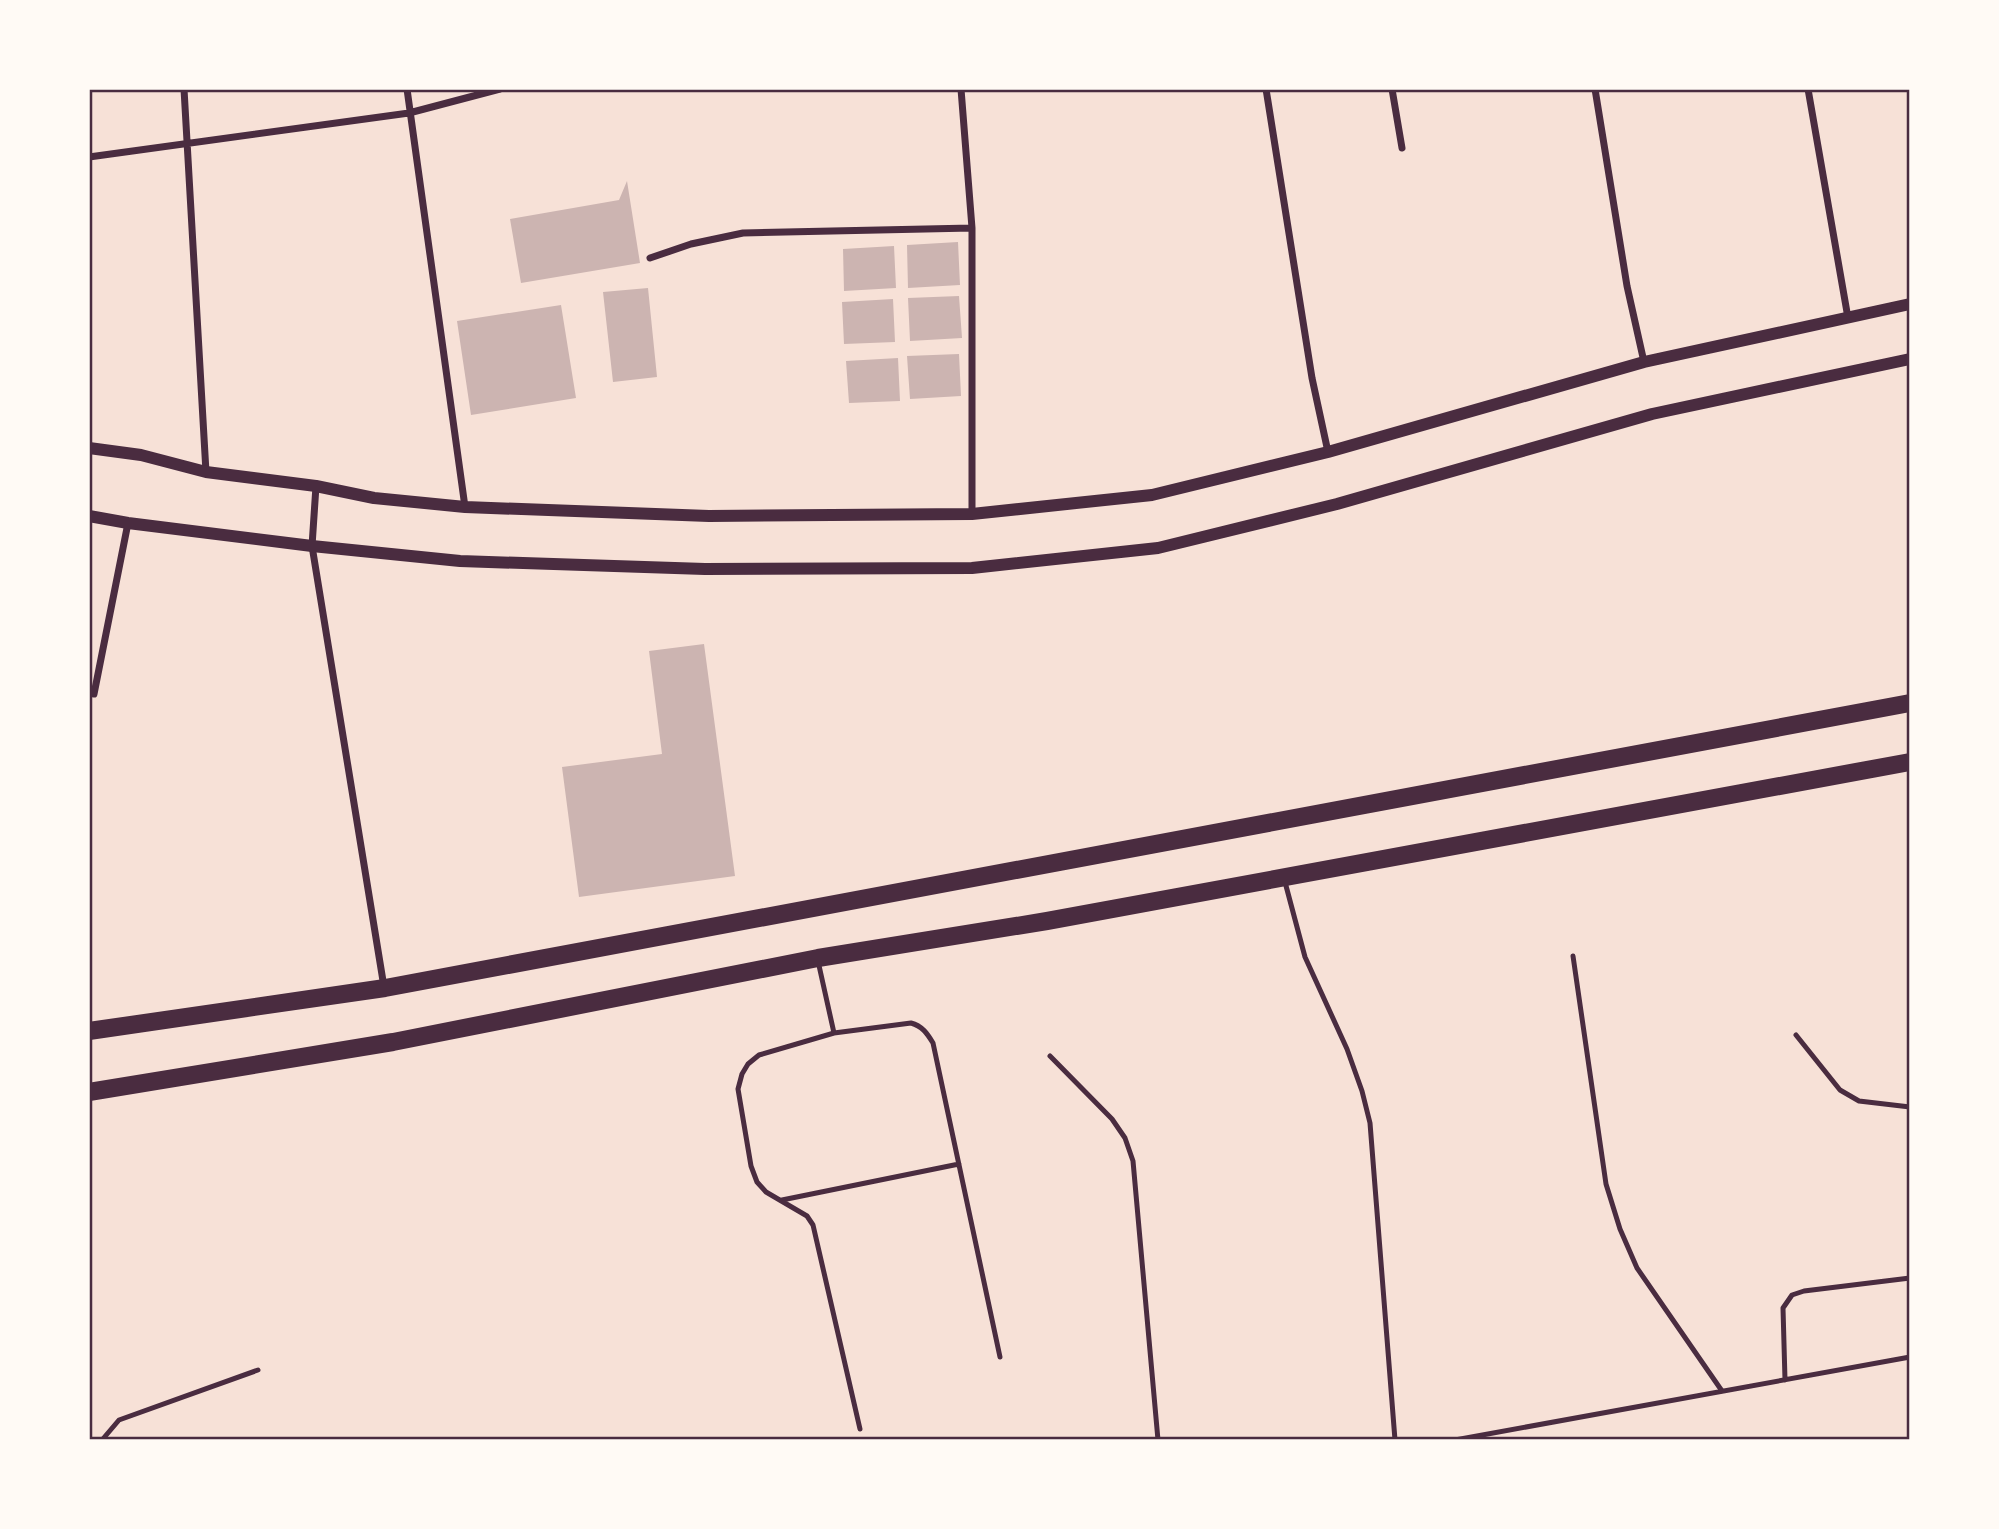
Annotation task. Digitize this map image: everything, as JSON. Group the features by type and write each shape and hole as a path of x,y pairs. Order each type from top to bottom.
{"main road":[{"path":"89,1031 384,988 1910,703"},
{"path":"89,1092 393,1042 818,958 1284,879 1910,762"}],"street":[{"path":"184,89 206,472"},
{"path":"407,89 466,507"},
{"path":"89,158 409,113 500,89"},
{"path":"961,89 972,228 972,514"},
{"path":"1266,89 1312,378 1328,452"},
{"path":"1391,89 1402,148"},
{"path":"1595,89 1627,286 1644,362"},
{"path":"1808,89 1848,319"},
{"path":"650,258 691,244 743,233 972,228"},
{"path":"89,448 141,455 206,472 316,486 374,498 466,507 709,516 972,514 1152,495 1328,452 1644,362 1910,304"},
{"path":"89,516 312,547 460,561 705,569 972,568 1158,548 1337,504 1652,414 1910,359"},
{"path":"316,486 312,547 384,988"},
{"path":"94,694 128,523"}],"lane":[{"path":"1284,879 1305,957 1347,1049 1370,1123 1395,1440"},
{"path":"1573,956 1606,1184 1620,1229 1637,1268 1722,1391"},
{"path":"818,958 834,1033"},
{"path":"860,1429 813,1225 807,1216 766,1192 757,1182 751,1166 738,1089 742,1074 759,1055 834,1033 911,1023 920,1026 933,1043 1000,1357"},
{"path":"1796,1035 1840,1090 1859,1101 1910,1107"},
{"path":"1050,1056 1112,1119 1125,1138 1133,1161 1158,1440"},
{"path":"782,1200 959,1164"},
{"path":"1785,1380 1783,1308 1792,1295 1804,1291 1910,1278"},
{"path":"1455,1440 1910,1357"},
{"path":"102,1440 119,1420 258,1370"}],"building":[{"path":"627,181 640,263 521,283 510,219 619,200"},
{"path":"958,242 960,285 908,288 907,245"},
{"path":"894,246 896,288 844,291 843,249"},
{"path":"648,288 657,377 613,382 603,292"},
{"path":"959,296 962,338 910,341 908,298"},
{"path":"893,299 895,342 844,344 842,302"},
{"path":"561,305 576,398 471,415 457,321"},
{"path":"959,354 961,396 910,399 907,356"},
{"path":"898,358 900,401 849,403 846,361"},
{"path":"704,644 735,876 579,897 562,767 662,754 649,651"}]}
